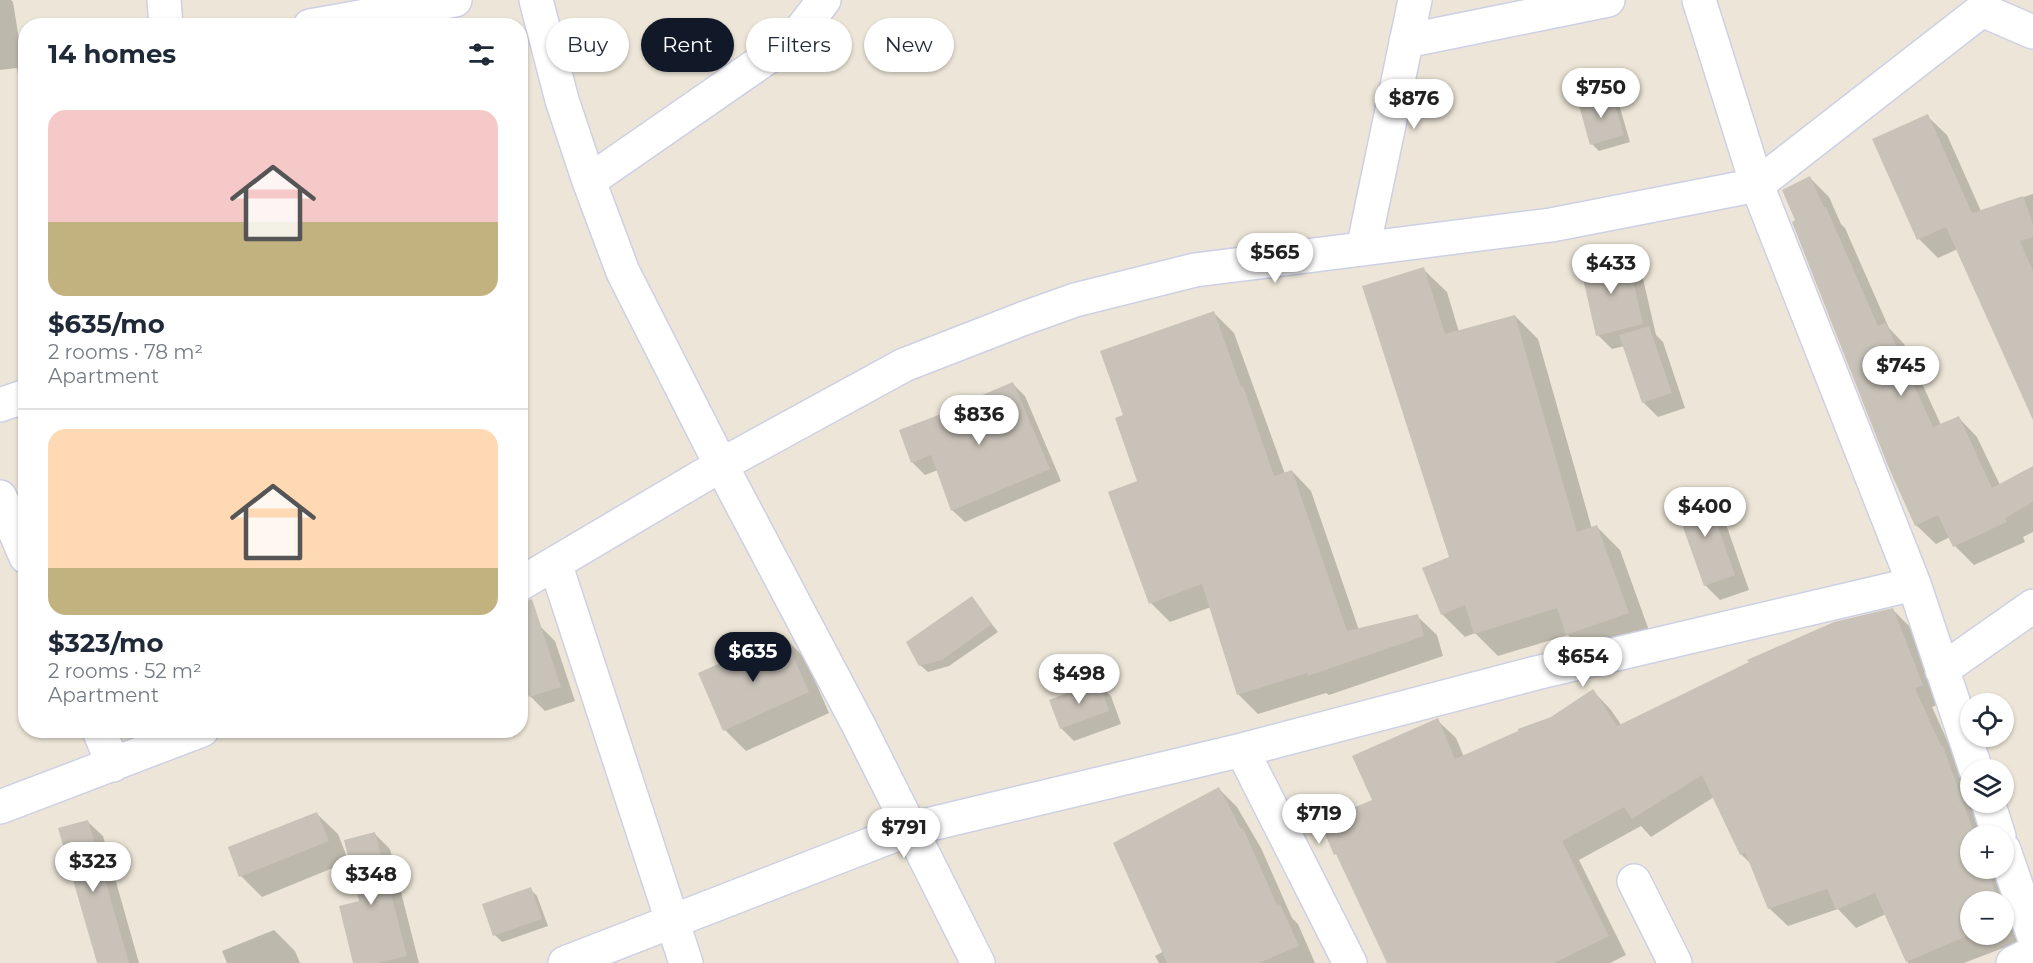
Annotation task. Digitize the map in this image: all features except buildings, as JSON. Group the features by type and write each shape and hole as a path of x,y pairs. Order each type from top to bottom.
{"street":[{"path":"164,0 165,18"},
{"path":"355,18 455,0"},
{"path":"536,0 562,100 623,272 721,465 860,726 978,963"},
{"path":"589,181 794,39 824,0"},
{"path":"1363,249 1415,0"},
{"path":"1406,41 1608,0"},
{"path":"1699,0 1757,184 1914,584 1972,759"},
{"path":"528,579 721,465 904,365 999,327 1075,300 1195,270 1551,225 1757,184 1981,5 2033,32"},
{"path":"0,405 18,399"},
{"path":"0,497 18,539"},
{"path":"555,564 686,963"},
{"path":"565,963 910,829 1242,750 1536,673 1914,584"},
{"path":"1942,670 2033,606"},
{"path":"102,738 113,765"},
{"path":"0,807 181,738"},
{"path":"1242,750 1350,963"},
{"path":"2014,879 2033,934"},
{"path":"1634,881 1675,963"},
{"path":"2013,963 2033,953"}]}
